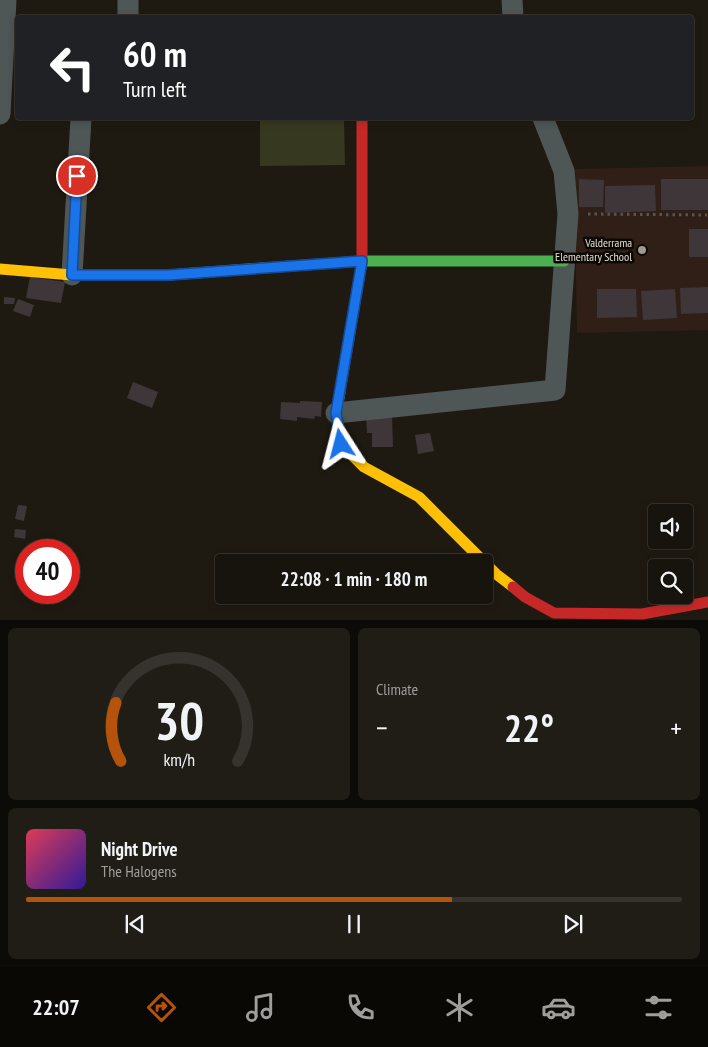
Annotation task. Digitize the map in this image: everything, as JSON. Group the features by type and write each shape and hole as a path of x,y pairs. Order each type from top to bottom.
{"street":[{"path":"6,0 0,114 15,114"},
{"path":"128,0 128,15"},
{"path":"512,0 513,15"},
{"path":"72,275 81,120"},
{"path":"362,120 362,261 336,413 341,444 364,467 419,496 496,574 525,597 554,613 642,614 708,602"},
{"path":"336,413 555,390 568,214 564,171 544,120"},
{"path":"0,269 72,275 169,275 362,261 564,262"}],"path":[{"path":"568,214 707,215"}],"shaded area":[{"name":"Valderrama Elementary School","path":"708,166 708,330 577,333 574,169"}],"green space":[{"path":"260,121 344,121 345,165 260,166"}],"building":[{"path":"579,179 604,180 603,207 579,207"},
{"path":"661,179 708,179 708,210 661,210"},
{"path":"655,185 656,211 605,213 605,186"},
{"path":"689,229 708,229 708,257 689,257"},
{"path":"30,277 65,282 61,303 26,298"},
{"path":"708,287 708,313 681,314 680,288"},
{"path":"597,289 636,289 637,317 597,318"},
{"path":"675,289 677,318 643,320 641,291"},
{"path":"4,297 15,298 14,304 4,304"},
{"path":"18,299 34,305 30,317 13,311"},
{"path":"133,382 158,392 152,408 127,398"},
{"path":"300,401 322,402 321,417 315,416 314,419 297,417 297,421 280,419 281,402 300,403"},
{"path":"392,416 393,447 372,447 372,433 367,433 366,417"},
{"path":"430,433 434,451 418,454 415,435"},
{"path":"18,505 27,506 24,521 15,519"},
{"path":"15,529 26,530 25,539 14,537"}],"traffic: fast":[{"path":"263,268 362,261 564,261"}],"traffic: slow":[{"path":"0,269 72,275 169,275 263,268"},
{"path":"340,392 336,413 341,444 364,467 419,497 496,574 513,587"}],"traffic: jam":[{"path":"340,392 362,261 362,120"},
{"path":"513,587 525,597 554,613 642,614 708,602"}],"place":[{"name":"Valderrama Elementary School","path":"642,250"}],"route":[{"path":"77,176 72,275 169,275 362,261 336,413 341,444"}]}
